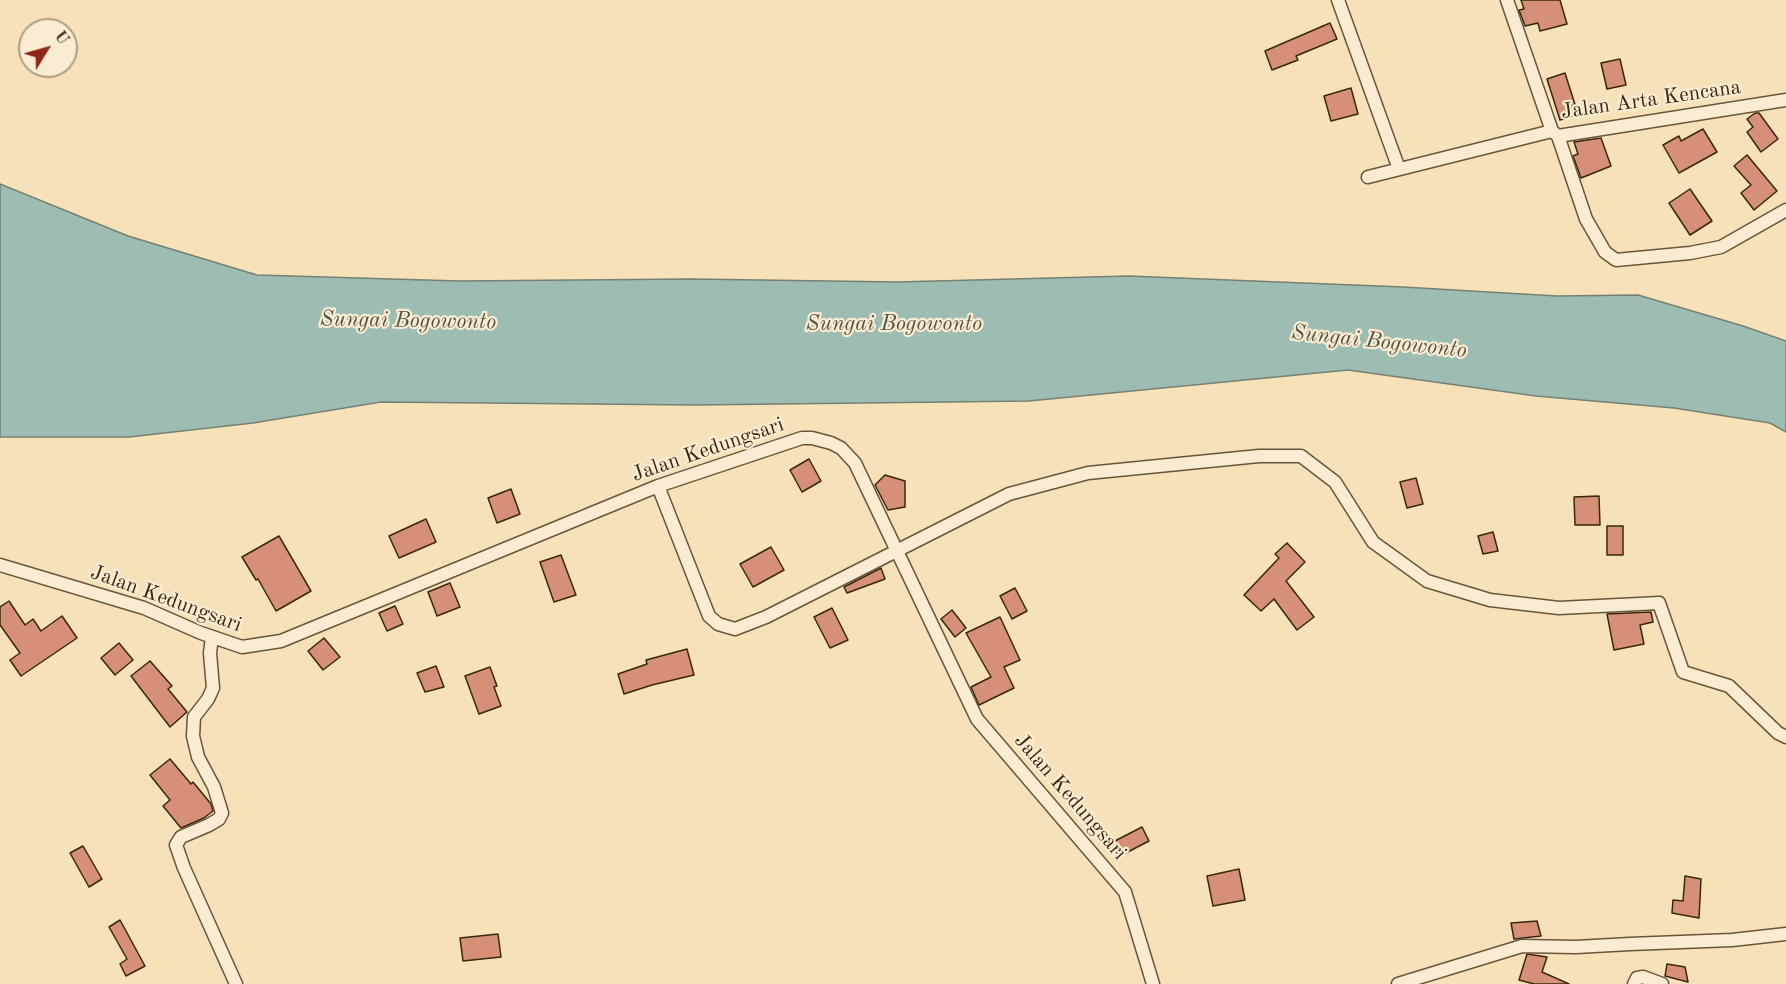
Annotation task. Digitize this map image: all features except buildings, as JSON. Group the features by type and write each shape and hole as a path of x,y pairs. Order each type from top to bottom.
{"street":[{"path":"1338,0 1399,169"},
{"name":"Jalan Arta Kencana","path":"1507,0 1555,134 1786,100"},
{"path":"1368,177 1555,134 1586,219 1605,252 1616,260 1690,253 1721,247 1786,210"},
{"name":"Jalan Kedungsari","path":"0,565 144,608 212,638 242,647 280,641 658,486 802,438 831,443 842,448 855,464 977,719 1125,892 1154,984"},
{"path":"658,486 709,616 718,624 735,628 766,617 896,549 1009,494 1088,473 1259,456 1301,456 1335,482 1373,542 1427,581 1490,600 1559,608 1659,603 1683,672 1729,686 1778,733 1786,737"},
{"path":"212,638 210,653 213,688 208,699 194,717 194,736 198,757 214,787 222,813 219,819 209,825 181,837 176,845 236,984"},
{"path":"1398,984 1522,946 1732,940 1786,934"},
{"path":"1634,984 1637,978 1641,977 1662,984"}],"water":[{"name":"Sungai Bogowonto","path":"0,184 128,236 257,275 459,281 691,279 897,282 1129,276 1403,287 1557,296 1638,295 1786,341 1786,432 1770,423 1674,408 1536,396 1348,370 1029,401 695,405 381,402 253,423 129,437 0,437"}]}
